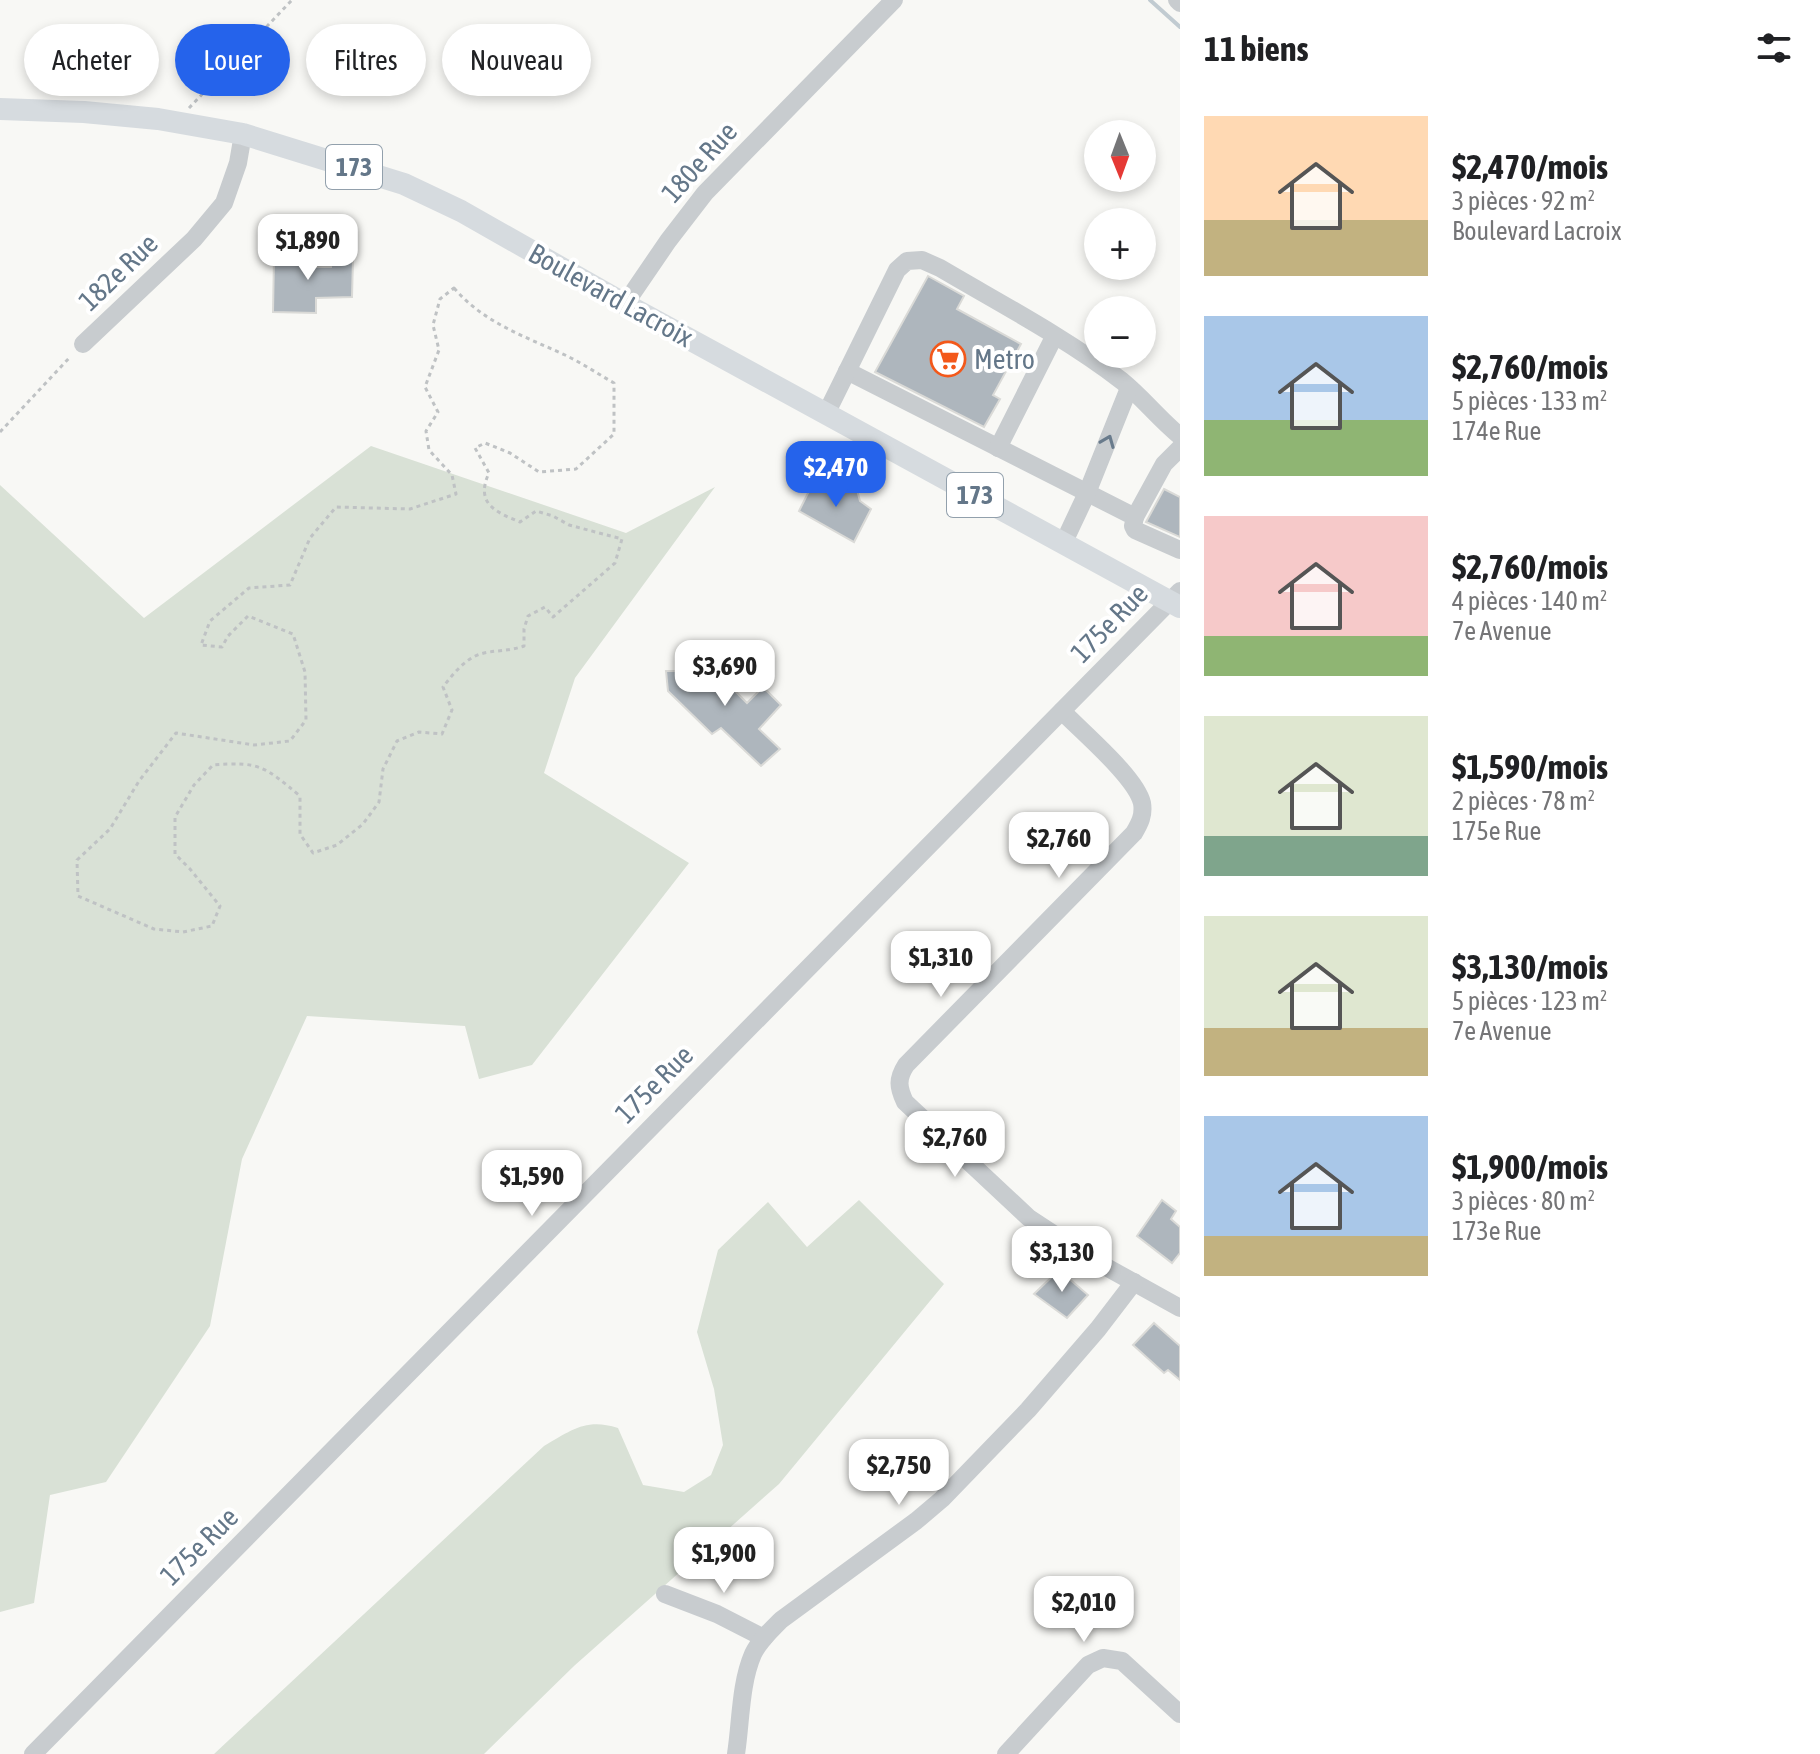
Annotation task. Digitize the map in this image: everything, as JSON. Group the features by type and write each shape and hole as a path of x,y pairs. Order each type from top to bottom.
{"main road":[{"name":"Boulevard Lacroix","path":"0,109 84,112 175,122 243,134 404,184 461,211 1063,544 1176,600"}],"street":[{"name":"180e Rue","path":"625,304 705,193 894,0"},
{"name":"182e Rue","path":"83,344 194,239 224,203 238,163 243,134"},
{"path":"826,414 897,270 907,261 922,260 1054,337 1129,388 1180,436"},
{"path":"998,448 1054,337"},
{"path":"847,371 1135,517"},
{"path":"1063,544 1129,388"},
{"path":"1180,448 1164,464 1133,526 1135,530 1180,550"},
{"name":"175e Rue","path":"33,1754 1062,711 1176,600"},
{"path":"1062,711 1136,786 1142,805 1142,820 1134,833 906,1065 898,1077 905,1102 1029,1218 1090,1258 1180,1308"},
{"path":"736,1754 753,1653 764,1638 781,1620 942,1499 1028,1410 1134,1282"},
{"path":"665,1594 717,1614 764,1638"},
{"path":"1006,1754 1088,1665 1103,1658 1122,1661 1180,1714"}],"path":[{"path":"175,122 292,0"},
{"path":"454,288 466,302 499,326 569,357 614,383 614,434 576,469 539,472 510,453 485,443 475,448 489,473 483,494 496,513 520,522 536,511 569,525 622,539 615,563 553,617 545,607 528,616 524,646 506,652 482,653 459,666 443,687 452,710 442,734 419,732 397,741 383,769 379,802 363,824 337,845 313,853 300,834 300,796 268,769 244,762 213,765 194,785 175,817 175,854 220,906 212,926 183,932 154,929 78,896 77,860 110,829 139,781 176,733 254,745 290,741 306,720 305,672 293,634 248,616 228,636 222,647 201,645 210,621 249,588 290,585 310,538 336,507 410,509 456,494 452,475 429,450 426,431 438,412 425,387 439,350 433,325 440,299 454,288"},
{"name":"182e Rue","path":"0,432 83,344"}],"shaded area":[{"path":"371,446 626,533 715,487 575,678 544,773 689,863 532,1065 479,1079 465,1026 307,1016 242,1159 210,1326 106,1482 50,1495 34,1603 0,1612 0,485 144,618"},
{"path":"859,1200 944,1284 779,1484 574,1666 484,1754 214,1754 544,1446 563,1435 588,1425 618,1428 643,1485 684,1492 711,1475 723,1445 714,1389 697,1332 718,1250 768,1202 807,1247"}],"building":[{"path":"279,246 299,246 303,267 331,267 331,257 353,259 352,297 316,298 316,313 273,312 274,257 279,257"},
{"name":"Metro","path":"928,276 964,296 957,309 1021,344 993,395 1000,399 984,427 875,372"},
{"path":"816,477 848,492 857,490 860,501 871,509 854,542 799,511"},
{"path":"1164,489 1180,497 1180,537 1146,522"},
{"path":"698,654 747,703 763,687 781,705 759,729 780,749 761,766 721,728 712,734 668,691 666,671 682,671"},
{"path":"1162,1200 1176,1211 1171,1219 1180,1227 1180,1253 1172,1263 1137,1236"},
{"path":"1059,1270 1088,1295 1067,1318 1034,1294"},
{"path":"1154,1323 1180,1346 1180,1380 1168,1370 1164,1373 1133,1345"}],"waterway":[{"path":"1150,0 1180,27"}],"place":[{"name":"Metro","path":"948,359"}]}
